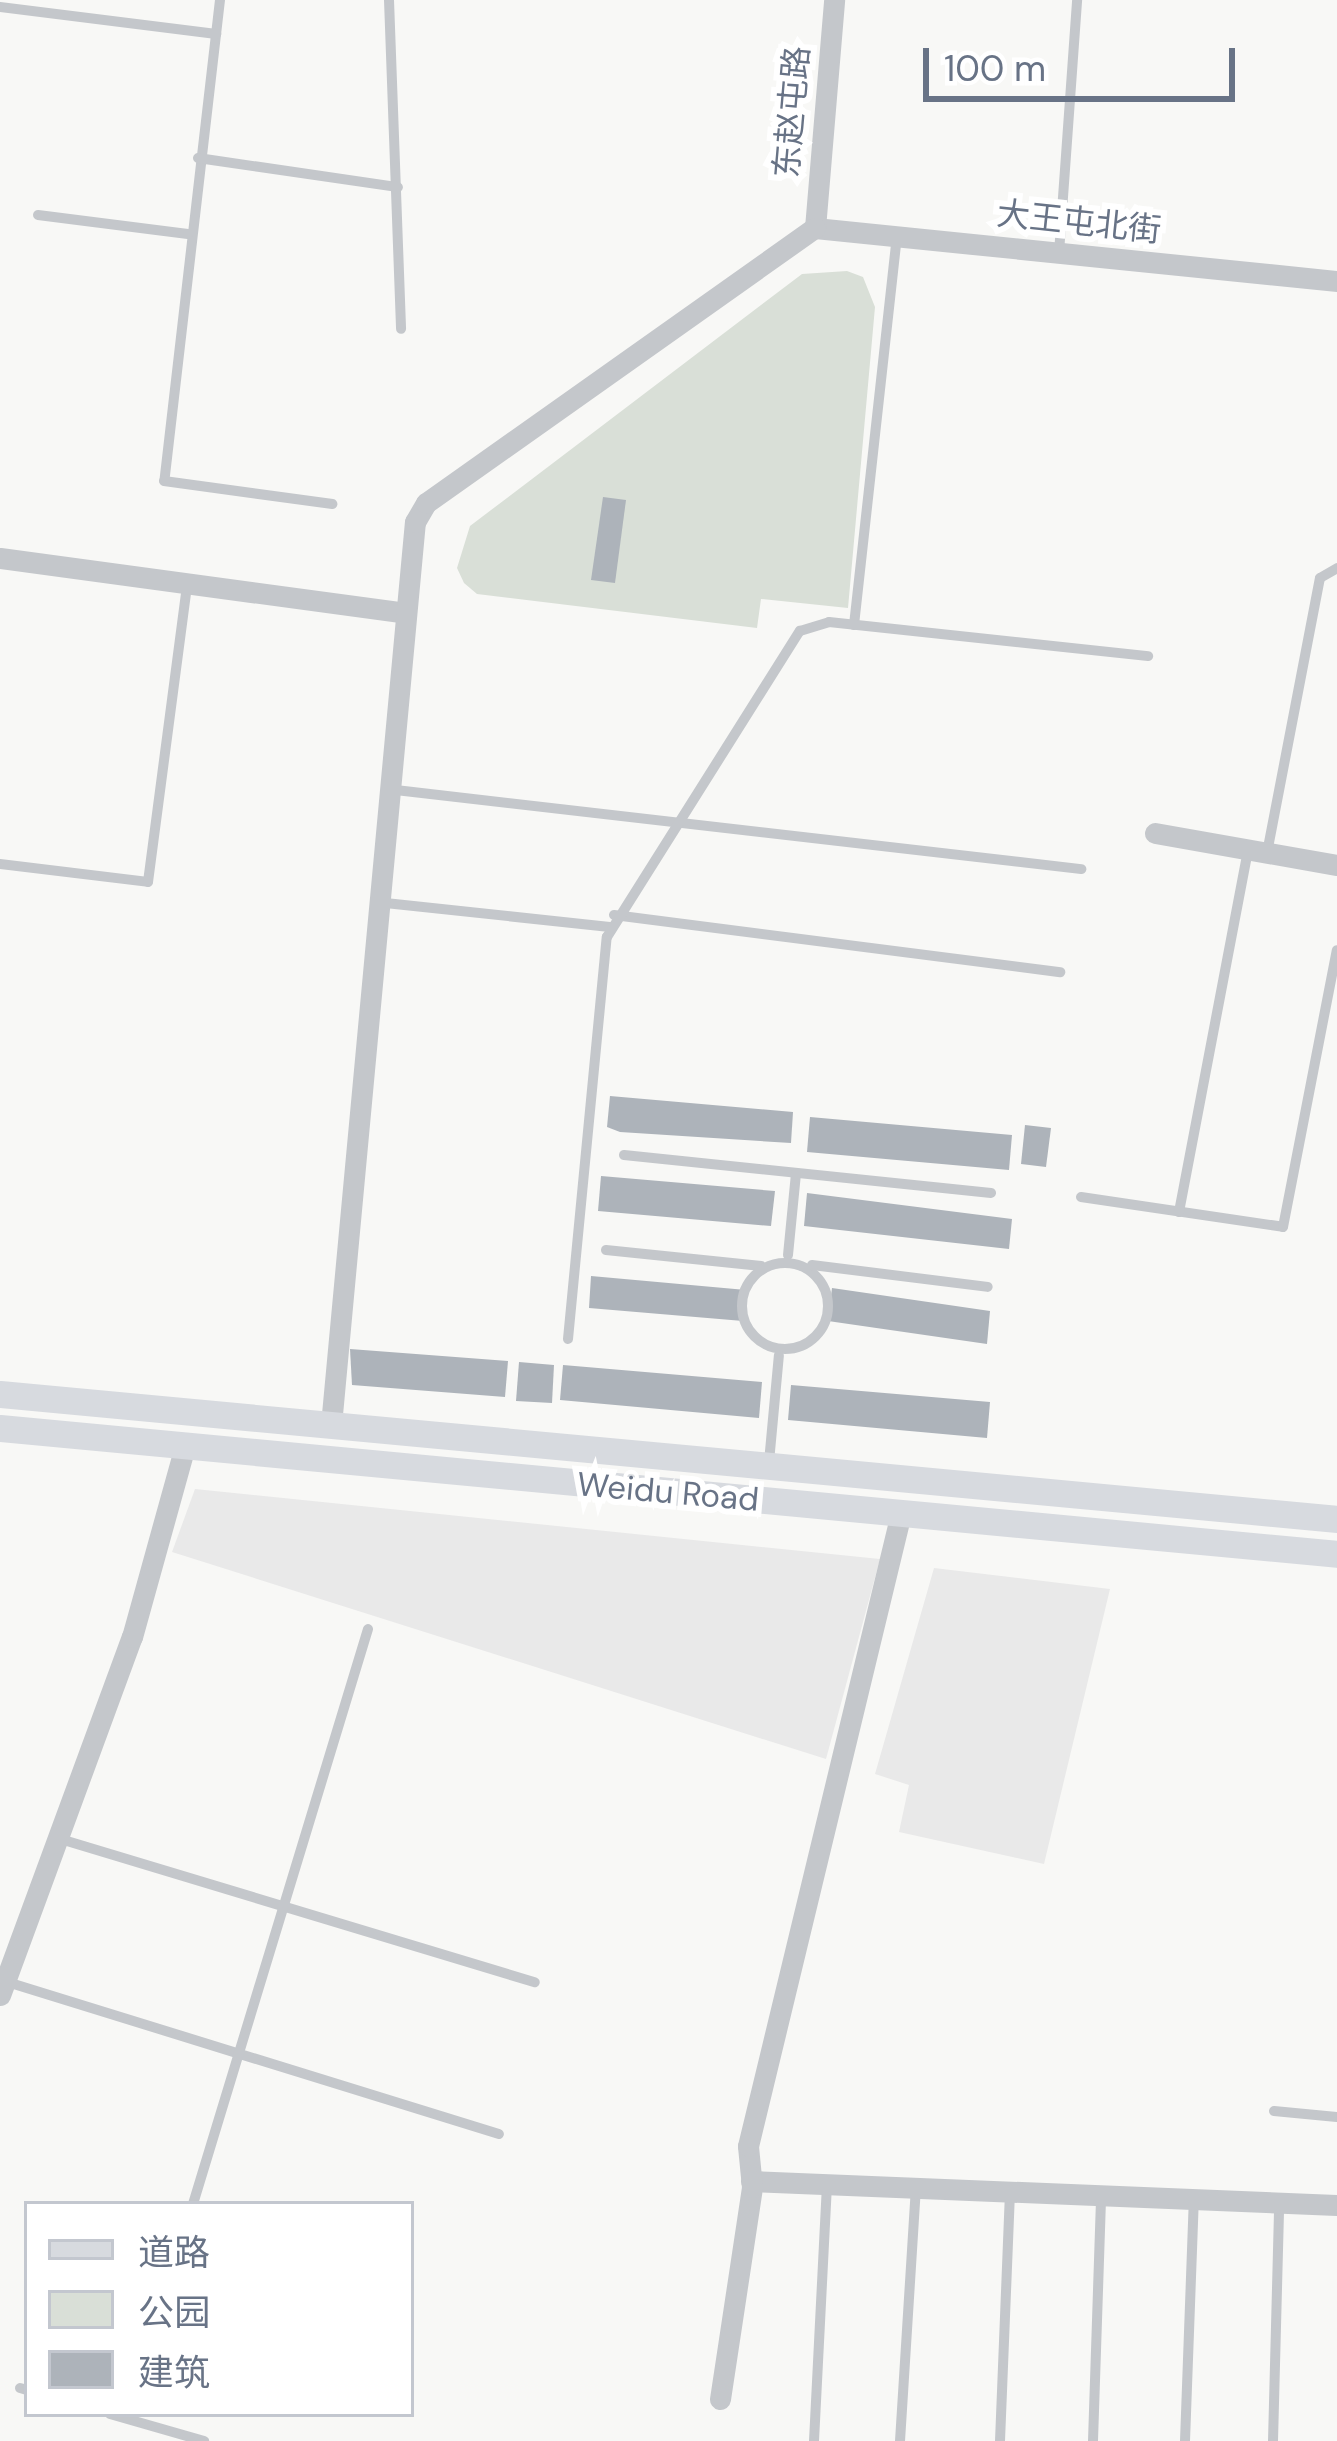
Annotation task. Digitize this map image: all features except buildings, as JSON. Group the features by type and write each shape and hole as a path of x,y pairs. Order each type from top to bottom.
{"main road":[{"name":"Weidu Road","path":"0,1394 1337,1519"},
{"name":"Weidu Road","path":"0,1429 1337,1554"}],"street":[{"name":"东赵屯路","path":"815,229 834,0"},
{"name":"大王屯北街","path":"815,229 1337,280"},
{"path":"331,1425 373,902 402,612 426,503 815,229"},
{"path":"0,558 188,575 402,612"},
{"path":"1155,833 1337,866"},
{"path":"2,1988 132,1637 185,1446"},
{"path":"720,2399 751,2181 748,2146 835,1751 901,1513"},
{"path":"751,2181 1337,2205"}],"lane":[{"path":"220,0 188,234 164,481 332,504"},
{"path":"389,0 400,329"},
{"path":"1059,253 1077,0"},
{"path":"0,7 216,34"},
{"path":"198,158 398,187"},
{"path":"38,215 188,234"},
{"path":"854,625 897,236"},
{"path":"1180,1212 1321,578 1337,568"},
{"path":"0,864 148,882 188,575"},
{"path":"568,1339 612,921 800,631 854,625 1148,656"},
{"path":"384,788 1082,869"},
{"path":"373,902 612,921 1060,971"},
{"path":"1081,1197 1283,1227 1337,950"},
{"path":"625,1155 991,1193"},
{"path":"788,1255 796,1173"},
{"path":"606,1250 761,1266 788,1255 812,1265 988,1287"},
{"path":"779,1355 816,1338 812,1265"},
{"path":"761,1266 749,1330 779,1355"},
{"path":"769,1465 779,1355"},
{"path":"195,2201 368,1629"},
{"path":"57,1838 535,1982"},
{"path":"2,1988 500,2134"},
{"path":"1274,2111 1337,2117"},
{"path":"814,2441 827,2185"},
{"path":"900,2441 916,2189"},
{"path":"1000,2441 1010,2193"},
{"path":"1094,2441 1101,2198"},
{"path":"1185,2441 1194,2201"},
{"path":"1273,2441 1279,2204"},
{"path":"129,2417 204,2441"}],"shaded area":[{"path":"195,1489 880,1559 826,1759 172,1552"},
{"path":"934,1568 1110,1589 1044,1864 899,1832 909,1785 875,1774"}],"green space":[{"path":"847,271 863,277 875,307 848,608 761,599 757,628 477,594 464,583 457,568 470,526 802,274"}]}
